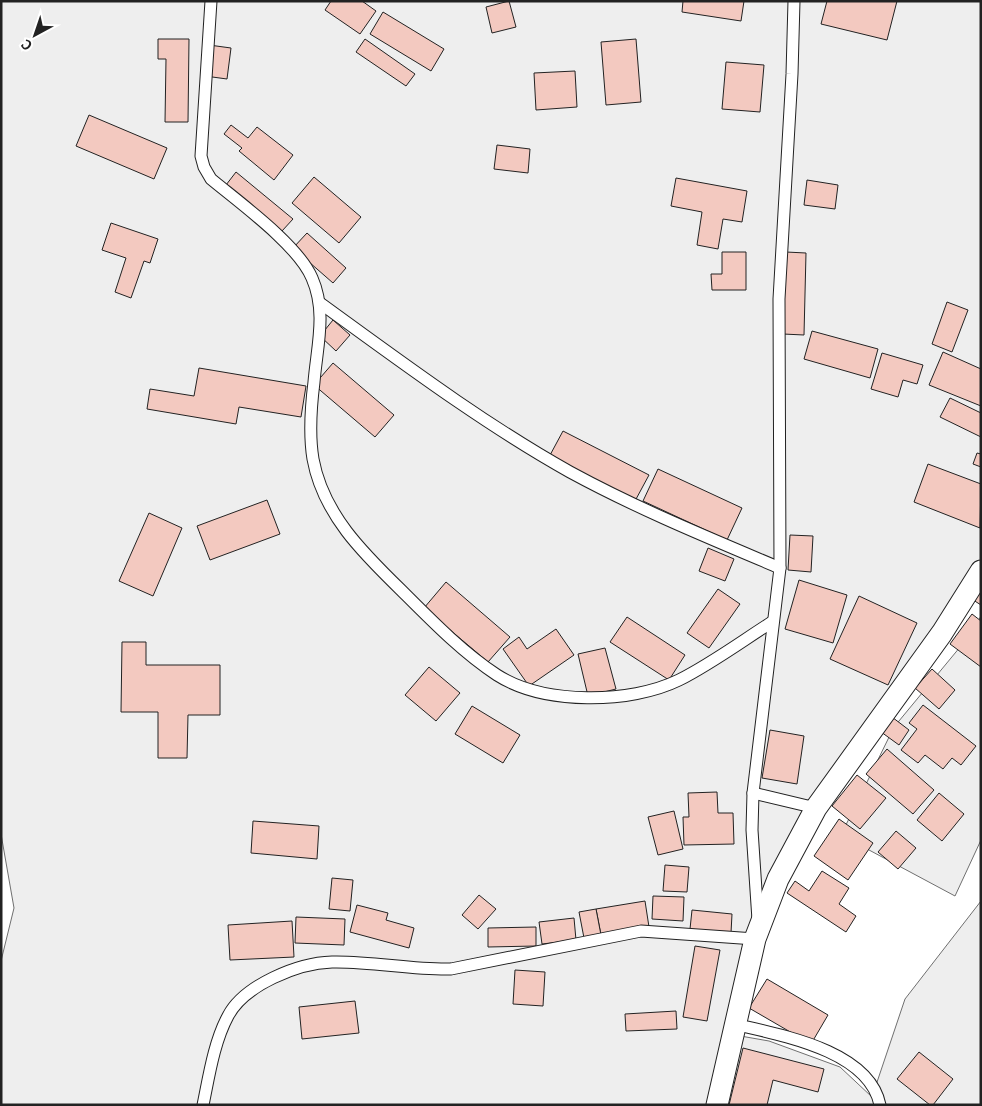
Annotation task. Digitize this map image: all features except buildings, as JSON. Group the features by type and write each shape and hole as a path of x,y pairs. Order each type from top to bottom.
{"street":[{"path":"717,1105 734,1024 757,934 778,879 816,808 942,633 981,571"}],"lane":[{"path":"211,1 201,156 204,166 212,179 281,239 311,275 320,303 321,320 313,386 312,442 320,484 335,516 361,551 437,627 498,675 519,685 544,692 588,698 636,694 680,680 772,622"},
{"path":"203,1105 224,1023 233,1008 254,987 296,970 332,962 426,970 451,969 641,931 757,934 752,830 753,793 772,622 780,568 779,299 794,1"},
{"path":"320,303 493,424 570,472 676,523 780,568"},
{"path":"753,793 816,808"},
{"path":"734,1024 779,1035 833,1053 851,1064 870,1083 880,1105"}],"shaded area":[{"path":"1,1 981,1 981,563 789,857 729,1034 769,1041 840,1067 872,1097 905,999 981,901 981,1105 1,1105 1,961 14,908 1,834"},
{"path":"981,616 981,840 955,896 841,835 894,727 970,635"}]}
